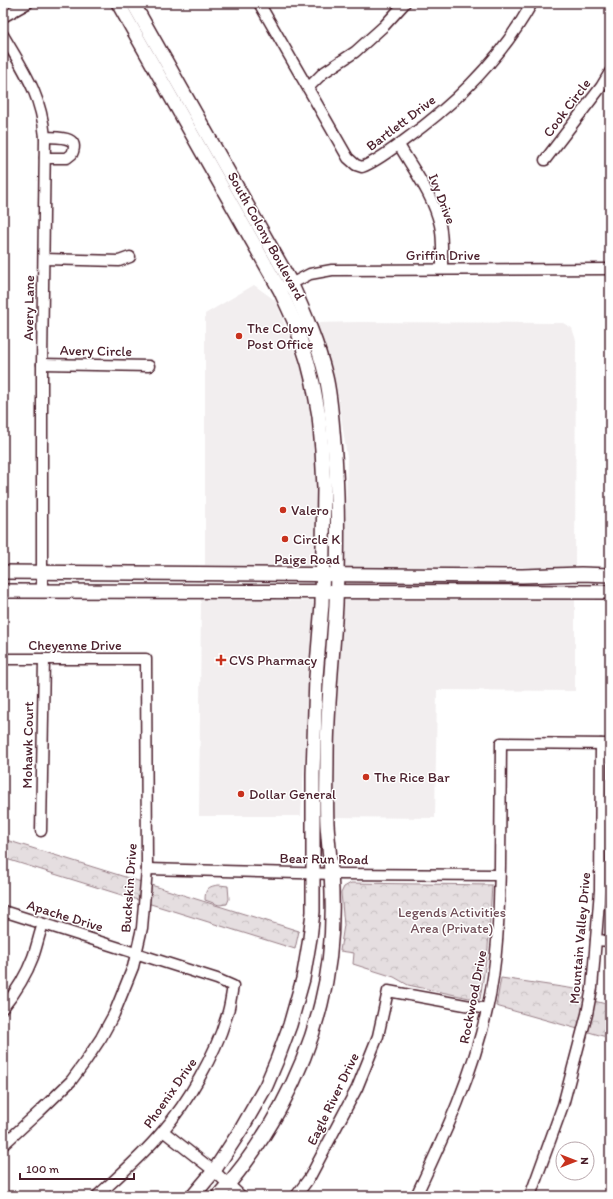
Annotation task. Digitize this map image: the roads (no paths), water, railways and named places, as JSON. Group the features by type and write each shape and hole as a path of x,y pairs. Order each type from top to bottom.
{"main road":[{"name":"South Colony Boulevard","path":"118,3 210,152"},
{"name":"South Colony Boulevard","path":"133,3 210,152 285,287 312,331 327,378 332,414 336,469 336,592 330,683 320,759 313,873 313,912 303,978 290,1025 277,1060 256,1104 214,1171 193,1196"},
{"name":"South Colony Boulevard","path":"218,1196 229,1184 258,1144 283,1102 295,1078 315,1026 328,972 332,931 331,874 315,693 322,592 324,488 322,450 319,416 313,383 285,287"},
{"path":"308,363 318,349"},
{"path":"319,416 332,414"},
{"name":"Paige Road","path":"3,572 322,575 610,575"},
{"path":"209,574 212,591"},
{"path":"479,575 479,592"},
{"path":"3,591 610,592"},
{"path":"315,693 323,686 330,683"}],"street":[{"path":"3,17 28,3"},
{"name":"Bartlett Drive","path":"259,3 348,158 356,165 362,167 370,164 429,122 481,72 501,49 532,3"},
{"path":"308,88 323,73 355,52 384,26 405,3"},
{"name":"Avery Lane","path":"3,35 35,91 44,121 42,591"},
{"name":"Cook Circle","path":"545,160 601,87 610,72"},
{"path":"45,137 66,138 72,142 74,148 72,154 67,158 45,158"},
{"name":"Ivy Drive","path":"399,144 424,185 440,225 442,269"},
{"path":"44,259 118,261 130,257"},
{"name":"Griffin Drive","path":"285,287 310,274 332,270 610,269"},
{"name":"Avery Circle","path":"42,364 149,366"},
{"name":"Cheyenne Drive","path":"3,659 146,659"},
{"name":"Mohawk Court","path":"41,831 44,659"},
{"name":"Buckskin Drive","path":"3,1145 71,1081 85,1062 101,1038 114,1014 126,989 133,967 142,928 147,869 146,659"},
{"name":"Rockwood Drive","path":"416,1196 454,1116 473,1064 488,1010 497,942 501,743 606,744"},
{"name":"Mountain Valley Drive","path":"530,1196 564,1105 592,988 605,843 606,744"},
{"name":"Bear Run Road","path":"147,869 331,874 499,875"},
{"name":"Apache Drive","path":"3,911 218,979 234,986"},
{"path":"3,1008 17,990 33,958 42,924"},
{"path":"596,940 610,941"},
{"name":"Phoenix Drive","path":"98,1196 122,1174 162,1132 181,1106 208,1063 226,1018 234,986"},
{"name":"Eagle River Drive","path":"296,1196 310,1177 357,1088 378,1036 388,991 488,1010"},
{"path":"162,1132 214,1171 241,1196"}],"place":[{"name":"The Colony Post Office","path":"239,336"},
{"name":"Valero","path":"283,510"},
{"name":"Circle K","path":"285,539"},
{"name":"CVS Pharmacy","path":"221,660"},
{"name":"The Rice Bar","path":"366,777"},
{"name":"Dollar General","path":"241,794"}],"park label":[{"name":"Legends Activities Area (Private)","path":"452,920"}]}
